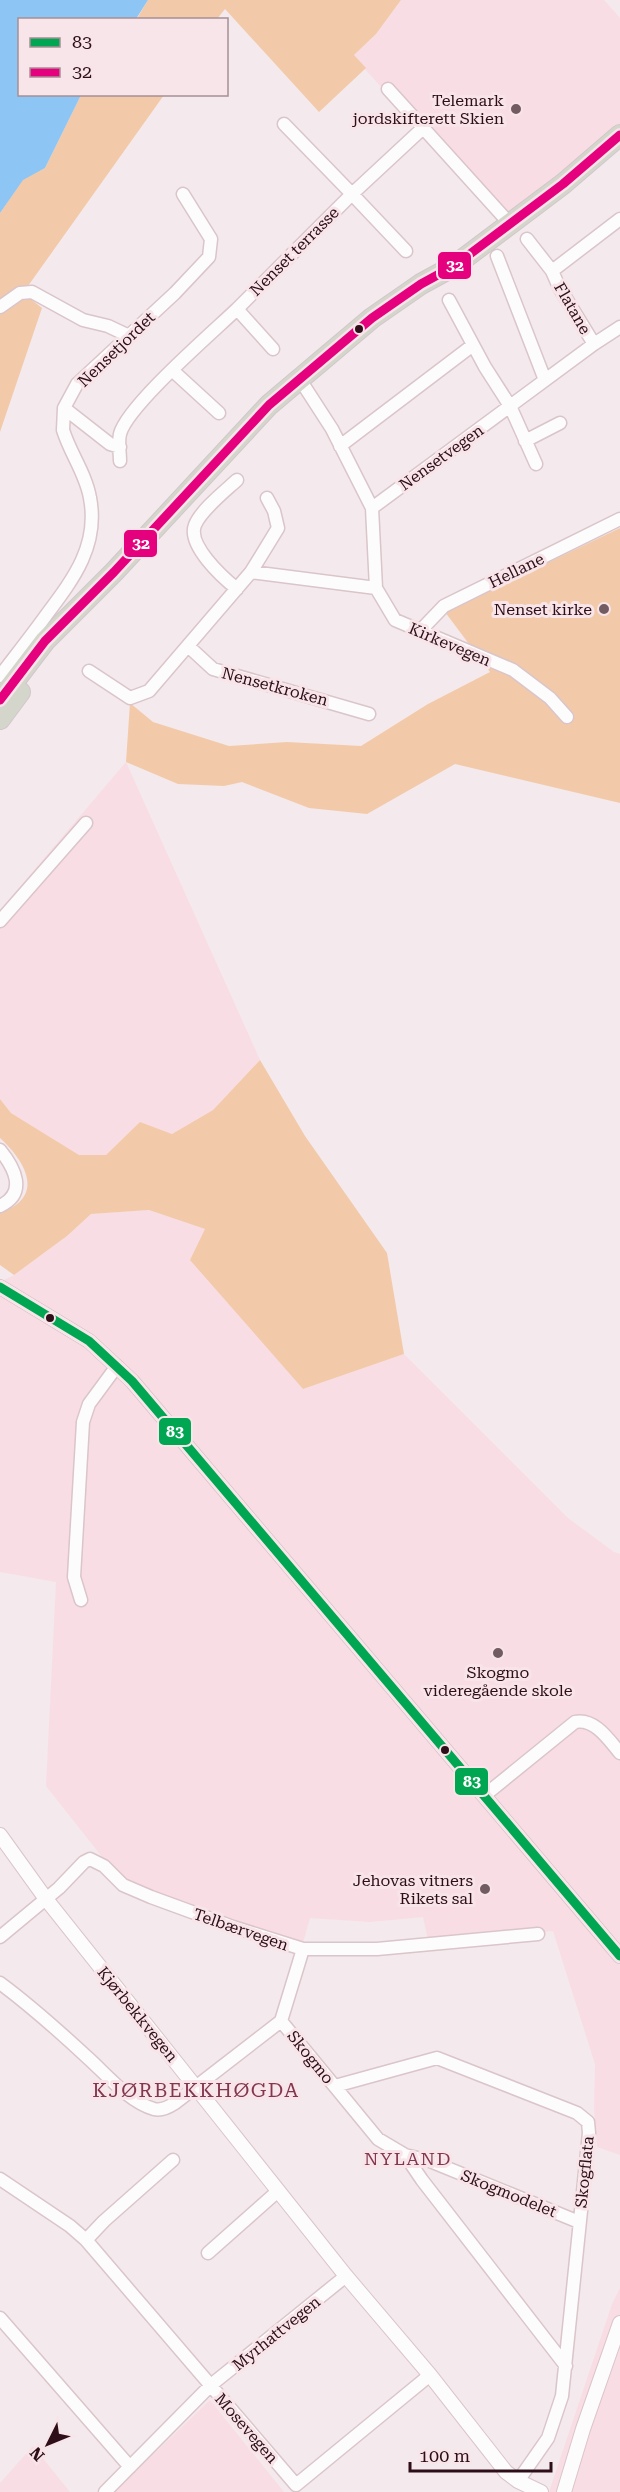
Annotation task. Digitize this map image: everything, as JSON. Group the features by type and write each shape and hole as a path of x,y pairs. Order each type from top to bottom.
{"highway":[{"path":"0,700 45,641 215,466 226,449 387,307 439,272 454,266 563,183 620,135"},
{"path":"0,719 114,572"}],"street":[{"path":"388,89 510,224"},
{"name":"Nenset terrasse","path":"284,124 406,251"},
{"name":"Nenset terrasse","path":"120,461 120,435 124,423 172,370 423,128"},
{"name":"Nensetjordet","path":"64,408 77,384 175,293 209,257 211,239 183,194"},
{"name":"Flatane","path":"552,271 620,219"},
{"name":"Flatane","path":"527,239 552,271 559,287 594,344"},
{"path":"497,256 545,380"},
{"path":"0,306 20,293 32,292 83,320 108,326 129,336"},
{"path":"449,300 510,406 536,464"},
{"name":"Nenset terrasse","path":"237,309 273,349"},
{"name":"Nensetvegen","path":"372,508 620,327"},
{"path":"340,446 473,345"},
{"path":"172,370 219,412"},
{"name":"Kirkevegen","path":"303,383 340,446 372,508 376,588 395,620 513,670 550,698 567,717"},
{"path":"0,676 66,589 81,567 89,547 92,532 90,497 63,430 64,408 110,444 120,447"},
{"path":"525,441 560,423"},
{"path":"237,480 198,520 193,535 195,542 214,566 237,589"},
{"path":"88,671 130,698 149,691 251,572 278,528 274,511 267,498"},
{"name":"Hellane","path":"420,631 444,606 620,519"},
{"path":"251,572 376,588"},
{"name":"Nensetkroken","path":"188,646 213,669 369,714"},
{"path":"0,921 86,823"},
{"path":"0,1150 12,1165 17,1179 6,1195 7,1202 0,1206"},
{"path":"0,1287 74,1331 117,1366 260,1529 620,1956"},
{"path":"81,1600 74,1577 74,1566 83,1422 89,1404 117,1366"},
{"path":"485,1795 575,1722 583,1721 593,1726 620,1753"},
{"name":"Kjørbekkvegen","path":"0,1835 46,1899 346,2276 430,2375 502,2467 518,2481 541,2492"},
{"name":"Telbærvegen","path":"46,1899 84,1862 90,1859 104,1866 123,1885 151,1897 233,1927 303,1949 378,1949 538,1934"},
{"path":"0,1937 46,1899"},
{"path":"281,2021 303,1949"},
{"name":"Skogmo","path":"0,1983 40,2014 119,2086 140,2102 155,2109 166,2109 281,2021 378,2139 405,2155 566,2366"},
{"name":"Skogflata","path":"335,2086 437,2058 577,2112 588,2122 589,2133 562,2396 548,2438 518,2481"},
{"name":"Skogmodelet","path":"405,2155 430,2161 579,2222"},
{"path":"86,2240 104,2221 173,2160"},
{"name":"Mosevegen","path":"0,2179 86,2240 296,2485 430,2375"},
{"path":"208,2253 278,2191"},
{"name":"Myrhattvegen","path":"105,2492 211,2385 346,2276"},
{"path":"0,2318 130,2467"},
{"path":"564,2492 620,2323"}],"shaded area":[{"path":"148,0 401,0 376,34 354,55 366,68 319,112 225,9 218,18 137,18"},
{"path":"401,0 604,0 620,18 620,126 503,221 353,56 376,34"},
{"path":"81,96 163,96 23,293 42,308 0,432 0,213 23,179 45,168"},
{"path":"620,528 620,803 455,764 367,814 309,808 242,782 224,786 178,784 126,762 130,703 153,722 229,746 287,742 361,746 428,704 490,672 445,612"},
{"path":"126,762 260,1060 213,1110 172,1134 140,1123 106,1155 79,1155 11,1113 0,1099 0,910"},
{"path":"260,1060 305,1136 387,1253 404,1354 303,1389 190,1260 205,1229 149,1210 91,1214 67,1236 14,1275 0,1265 0,1213 23,1198 27,1189 27,1178 24,1168 0,1138 0,1099 11,1113 79,1155 106,1155 140,1122 172,1134 213,1110"},
{"path":"149,1210 205,1229 303,1389 404,1354 568,1518 620,1554 620,2155 597,2147 594,2108 595,2064 553,1931 428,1940 423,1917 370,1922 310,1918 303,1943 218,1918 126,1879 110,1867 46,1786 56,1582 0,1572 0,1282 14,1275 67,1236 91,1214"},
{"path":"620,2288 620,2492 549,2492 612,2304"},
{"path":"210,2400 284,2492 114,2492"},
{"path":"33,2446 70,2492 0,2492 0,2483"}],"water":[{"path":"0,0 148,0 137,18 18,18 18,96 81,96 45,168 23,180 0,213"}],"transit line":[{"name":"32","path":"0,700 45,641 114,572 269,405 372,318 421,284 454,266 563,184 620,135"},
{"name":"83","path":"0,1287 89,1341 132,1381 620,1956"}],"place":[{"name":"Telemark jordskifterett Skien","path":"516,109"},
{"name":"Nenset kirke","path":"604,609"},
{"name":"Skogmo videregående skole","path":"498,1653"},
{"name":"Jehovas vitners Rikets sal","path":"485,1889"}],"district":[{"name":"KJØRBEKKHØGDA","path":"196,2090"},
{"name":"NYLAND","path":"408,2159"}]}
